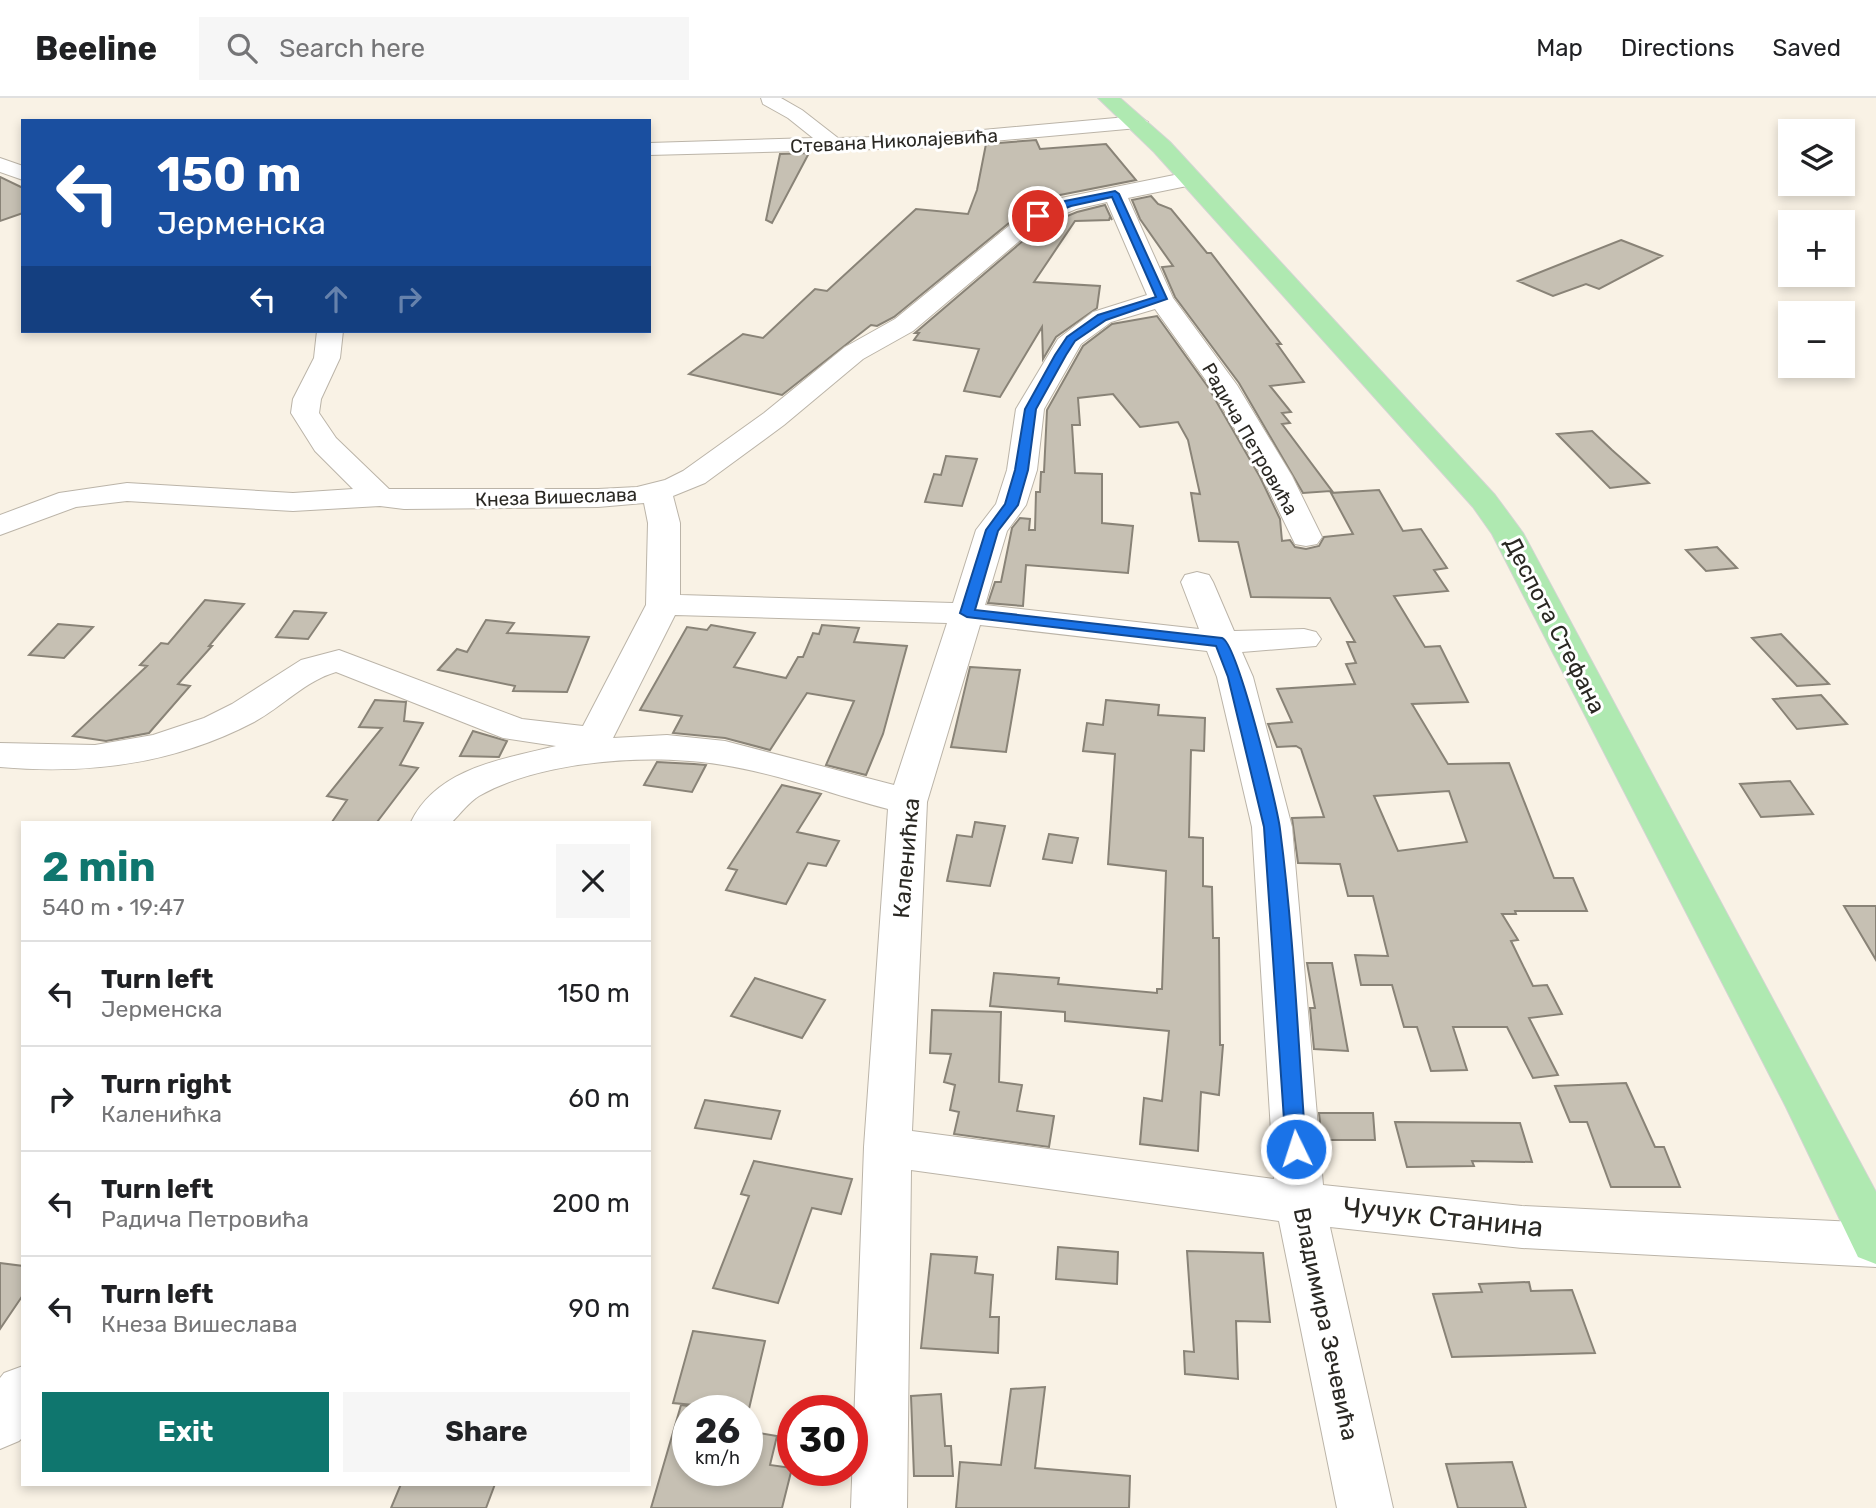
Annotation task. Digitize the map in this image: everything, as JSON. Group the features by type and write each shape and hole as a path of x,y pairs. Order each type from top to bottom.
{"main road":[{"name":"Деспота Стефана","path":"1108,98 1138,122 1484,501 1507,533 1809,1107 1876,1243"}],"street":[{"path":"770,100 795,114 834,145"},
{"name":"Стевана Николајевића","path":"651,149 834,145 977,138 1138,122"},
{"path":"0,164 21,172"},
{"name":"Кнеза Вишеслава","path":"0,526 70,499 127,492 293,502 380,497 404,500 587,499 657,492 694,477 736,448 853,353 904,326 1029,221 1069,203 1189,179"},
{"name":"Радича Петровића","path":"1115,194 1161,299 1223,385 1277,476 1306,537"},
{"name":"Каленићка","path":"879,1508 888,1147 908,802 992,530 1012,505 1022,470 1031,409 1071,339 1102,317 1161,299"},
{"path":"330,333 328,355 307,399 305,414 314,430 366,487 380,497"},
{"path":"431,821 462,789 494,773 591,745 663,605 664,523 657,492"},
{"name":"Владимира Зечевића","path":"1197,582 1235,677 1272,827 1300,1203 1365,1508"},
{"path":"663,605 967,613 1222,642 1304,639"},
{"path":"0,755 72,759 150,750 180,743 246,712 318,665 339,661 516,730 591,745 667,747 725,753 908,802"},
{"name":"Чучук Станина","path":"888,1147 1300,1203 1522,1227 1876,1243"},
{"path":"0,1423 21,1394"}],"building":[{"path":"1036,140 1040,149 1106,144 1136,180 1060,195 1020,214 894,317 877,326 871,325 782,395 689,374 743,334 763,338 815,289 827,291 916,209 968,214 977,190 986,144"},
{"path":"809,153 772,223 766,220 780,154"},
{"path":"0,177 21,187 21,214 0,221"},
{"path":"1151,196 1158,204 1171,209 1207,253 1211,253 1281,344 1277,344 1304,382 1270,386 1291,412 1282,413 1290,423 1282,424 1332,491 1303,493 1239,383 1175,297 1162,267 1173,266 1140,219 1132,200"},
{"path":"1105,205 1112,220 1110,217 1109,220 1075,221 1034,282 1100,286 1097,308 1056,337 1043,359 1042,327 1000,397 964,391 979,349 914,340 919,333 915,333 1038,228 1077,212"},
{"path":"1621,240 1662,256 1599,289 1586,284 1553,296 1518,281"},
{"path":"1157,316 1208,387 1260,477 1280,519 1282,541 1290,540 1295,547 1306,549 1319,546 1324,537 1353,534 1331,493 1379,490 1403,531 1421,529 1447,568 1434,570 1448,591 1394,596 1425,647 1440,646 1468,702 1412,704 1448,764 1509,763 1554,878 1573,878 1587,911 1515,911 1516,914 1502,914 1518,940 1511,941 1533,986 1547,985 1562,1014 1529,1018 1558,1075 1533,1078 1507,1027 1453,1027 1467,1070 1431,1071 1417,1027 1404,1027 1392,985 1361,985 1355,955 1388,956 1373,896 1348,896 1340,864 1298,863 1292,818 1324,817 1301,749 1296,746 1277,747 1268,724 1292,722 1277,689 1355,684 1346,664 1356,663 1347,642 1355,642 1330,598 1251,597 1238,542 1199,541 1191,493 1200,494 1188,440 1178,422 1140,427 1113,394 1078,398 1080,425 1072,425 1075,473 1102,474 1102,523 1133,526 1128,573 1026,565 1023,606 988,603 995,582 1001,582 1012,528 1020,518 1030,519 1029,530 1035,530 1036,492 1040,492 1041,472 1044,472 1047,410 1083,346 1112,324","holes":["1449,791 1467,842 1398,851 1374,796"]},
{"path":"1592,431 1649,483 1610,488 1557,434"},
{"path":"946,456 977,459 962,506 925,502 934,474 941,475"},
{"path":"1717,547 1737,568 1706,571 1686,550"},
{"path":"205,600 244,604 178,684 190,686 149,733 106,741 73,736 147,666 140,665 161,643 168,644"},
{"path":"294,611 326,613 308,639 276,637"},
{"path":"486,620 514,623 507,633 589,637 567,692 513,691 515,686 438,670 457,649 467,652"},
{"path":"58,624 93,627 64,658 29,655"},
{"path":"711,625 755,633 734,667 786,678 798,657 803,657 813,633 819,634 822,625 859,628 854,642 907,646 883,734 866,775 826,765 854,701 807,693 770,750 725,738 673,733 682,716 640,710 687,627 707,630"},
{"path":"1781,634 1829,684 1797,686 1752,638"},
{"path":"970,667 1020,670 1006,752 951,747"},
{"path":"1821,695 1847,724 1797,729 1773,699"},
{"path":"375,700 406,702 404,721 423,723 400,765 418,768 378,821 333,821 347,800 327,796 382,728 359,727"},
{"path":"1106,700 1159,705 1158,715 1205,718 1204,751 1191,750 1189,837 1203,838 1203,886 1212,887 1213,938 1219,938 1220,1045 1223,1045 1219,1095 1201,1092 1198,1151 1140,1144 1144,1098 1162,1101 1169,1031 1065,1021 1065,1012 990,1006 994,973 1059,978 1058,984 1157,993 1157,989 1162,989 1166,871 1108,864 1115,754 1083,751 1087,723 1103,725"},
{"path":"473,731 507,741 499,757 460,756"},
{"path":"657,762 706,765 692,792 644,785"},
{"path":"1790,781 1813,814 1761,817 1740,784"},
{"path":"782,785 821,794 797,832 839,841 826,866 808,863 786,904 726,890 737,870 728,868"},
{"path":"975,822 1005,826 990,886 947,881 957,835 972,837"},
{"path":"1049,834 1078,838 1072,863 1043,859"},
{"path":"1844,906 1876,906 1876,960"},
{"path":"1307,963 1332,963 1348,1051 1314,1049 1310,1008 1315,1008"},
{"path":"755,978 825,1000 802,1038 731,1016"},
{"path":"932,1010 1001,1012 999,1082 1022,1085 1017,1111 1054,1116 1049,1147 954,1134 959,1112 950,1110 955,1085 944,1082 951,1054 930,1053"},
{"path":"1626,1083 1655,1147 1664,1147 1680,1187 1611,1187 1587,1122 1570,1122 1555,1086"},
{"path":"705,1100 780,1111 771,1139 695,1128"},
{"path":"1319,1113 1373,1113 1375,1140 1322,1140"},
{"path":"1395,1122 1520,1123 1532,1162 1472,1161 1474,1166 1407,1167"},
{"path":"754,1161 852,1179 841,1214 812,1208 778,1303 713,1288 749,1196 741,1194"},
{"path":"1058,1247 1118,1252 1117,1284 1056,1279"},
{"path":"1187,1251 1263,1253 1270,1322 1236,1321 1238,1379 1185,1374 1184,1351 1194,1352"},
{"path":"931,1254 977,1257 975,1273 993,1275 990,1317 999,1317 998,1353 921,1348"},
{"path":"0,1263 21,1266 21,1298 0,1329"},
{"path":"1529,1282 1531,1291 1572,1290 1595,1353 1452,1357 1433,1294 1482,1292 1479,1284"},
{"path":"693,1331 765,1341 752,1395 675,1395"},
{"path":"1045,1387 1035,1468 1130,1476 1129,1508 956,1508 960,1462 1001,1465 1011,1389"},
{"path":"941,1394 945,1446 951,1446 953,1476 914,1476 911,1396"},
{"path":"763,1434 777,1436 770,1465 777,1466 777,1486 788,1486 782,1508 651,1508 672,1436 672,1486 763,1486"},
{"path":"1512,1462 1526,1508 1458,1508 1446,1464"},
{"path":"400,1486 494,1486 486,1508 391,1508"}],"route":[{"path":"1038,216 1069,203 1115,194 1161,299 1102,317 1071,339 1060,355 1031,409 1022,470 1012,505 992,530 967,613 1222,642 1235,677 1272,827 1296,1149"}]}
